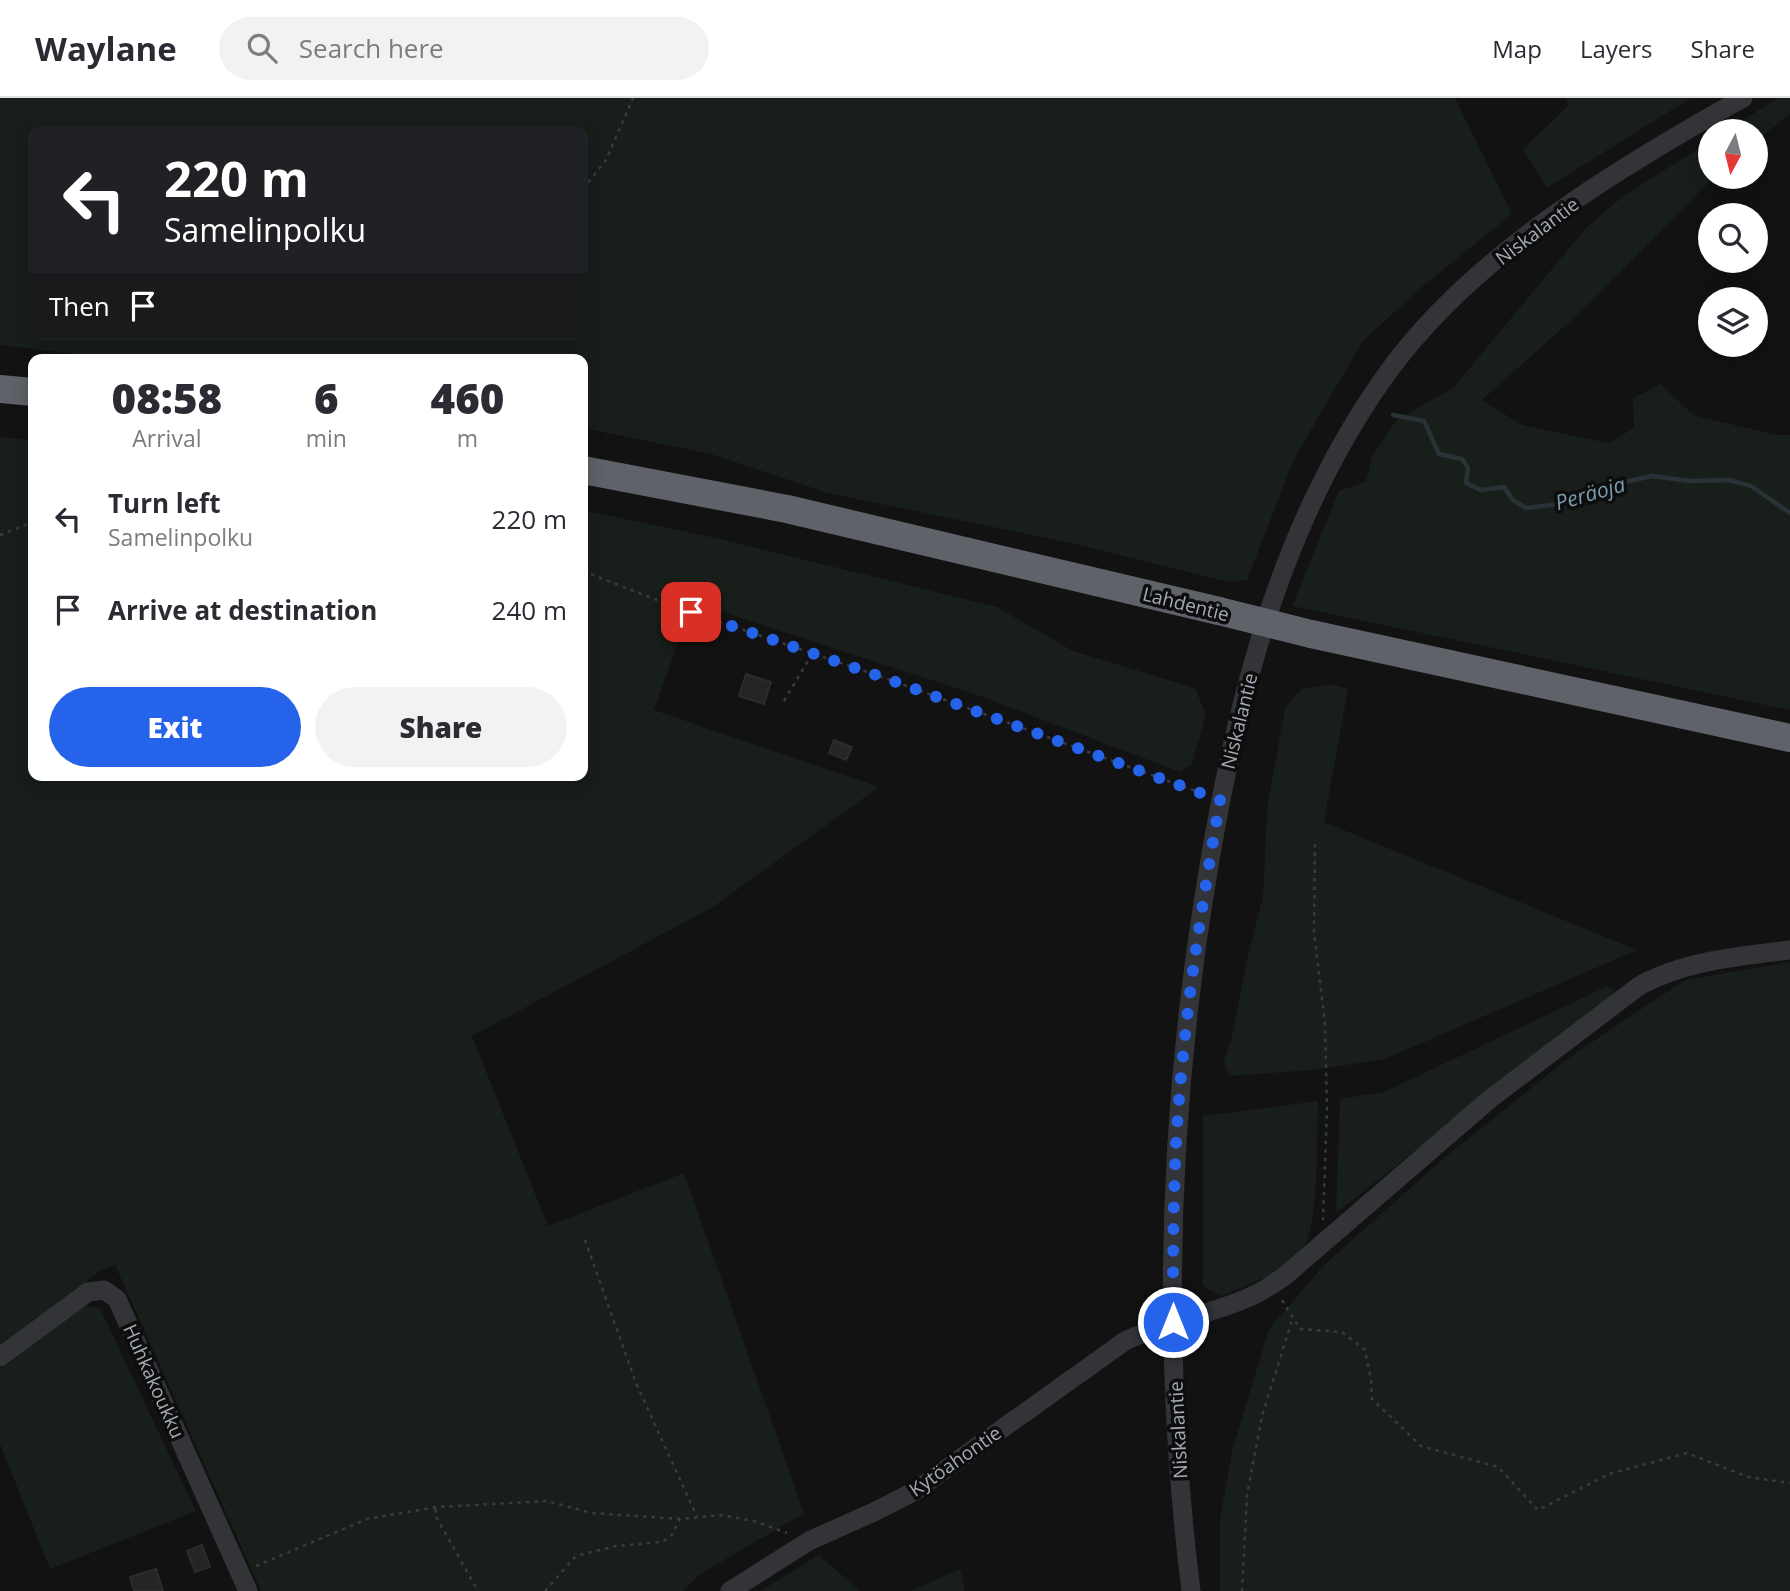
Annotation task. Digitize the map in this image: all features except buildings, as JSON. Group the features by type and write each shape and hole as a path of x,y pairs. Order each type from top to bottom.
{"highway":[{"path":"0,388 28,391"},
{"name":"Lahdentie","path":"588,471 787,509 1311,634 1790,738"}],"street":[{"name":"Niskalantie","path":"1191,1591 1180,1485 1173,1322 1174,1169 1181,1070 1189,994 1220,800 1258,648 1286,561 1358,416 1393,366 1428,325 1470,284 1541,225 1621,171 1743,98"},
{"name":"Kytöahontie","path":"730,1591 809,1541 915,1491 1125,1341 1254,1295 1286,1275 1321,1248 1490,1099 1639,986 1660,975 1688,966 1790,950"},
{"name":"Huhkakoukku","path":"0,1357 88,1292 104,1290 117,1299 245,1583"}],"path":[{"path":"588,183 606,160 633,98"},
{"path":"0,535 28,524"},
{"path":"588,573 667,604 1220,800"},
{"path":"784,701 811,654"},
{"path":"1315,844 1314,932 1325,1025 1327,1108 1321,1248"},
{"path":"585,1240 636,1383 697,1517"},
{"path":"1242,1591 1247,1495 1262,1416 1293,1317 1300,1329 1342,1332 1365,1350 1372,1399 1422,1446 1498,1466 1538,1510 1609,1474 1687,1453 1748,1477 1790,1483"},
{"path":"245,1583 367,1519 438,1507 547,1501 592,1513 680,1519 722,1515 754,1521 809,1541"},
{"path":"438,1507 435,1515 478,1591"},
{"path":"545,1591 576,1556 616,1546 662,1542 672,1535 680,1519"}],"shaded area":[{"path":"0,98 1455,98 1512,214 1422,287 1363,341 1294,459 1247,580 1229,582 1075,544 828,493 711,454 588,429 588,354 75,354 0,345"},
{"path":"1566,98 1691,98 1547,188 1523,149 1569,105"},
{"path":"1778,98 1790,98 1790,114 1768,132 1768,119 1745,119"},
{"path":"1698,149 1698,189 1702,189 1586,307 1482,400 1522,425 1609,443 1634,428 1633,398 1661,384 1693,415 1776,435 1790,435 1790,710 1292,606 1339,491 1366,482 1372,457 1395,421 1453,388 1586,228 1622,197"},
{"path":"0,437 28,440 28,781 588,781 588,511 716,538 997,607 1073,651 1195,688 1206,714 1192,764 1180,772 980,696 695,603 687,618 654,710 879,787 713,907 472,1036 548,1226 684,1173 804,1513 699,1575 683,1591 261,1591 115,1265 100,1271 0,1347"},
{"path":"1330,684 1348,689 1324,822 1637,950 1385,1059 1313,1070 1229,1076 1224,1061 1232,1037 1246,964 1263,897 1267,809 1285,708 1301,689"},
{"path":"1790,962 1790,1591 1220,1591 1220,1518 1233,1448 1269,1329 1325,1264 1444,1158 1571,1056 1685,980"},
{"path":"1608,986 1616,993 1336,1213 1340,1099 1384,1092"},
{"path":"1318,1101 1314,1207 1306,1245 1299,1256 1281,1269 1221,1296 1203,1286 1203,1116"},
{"path":"83,1306 100,1308 196,1511 50,1569 0,1444 0,1370"},
{"path":"819,1555 860,1591 760,1591"},
{"path":"960,1569 965,1591 910,1591"}],"waterway":[{"name":"Peräoja","path":"1393,415 1424,421 1439,454 1462,459 1468,468 1466,483 1481,490 1504,487 1513,500 1526,508 1569,503 1593,489 1652,476 1690,481 1729,480 1751,486 1790,513"}],"route":[{"path":"691,612 882,677 1220,800 1199,923 1181,1070 1174,1169 1173,1322"}]}
